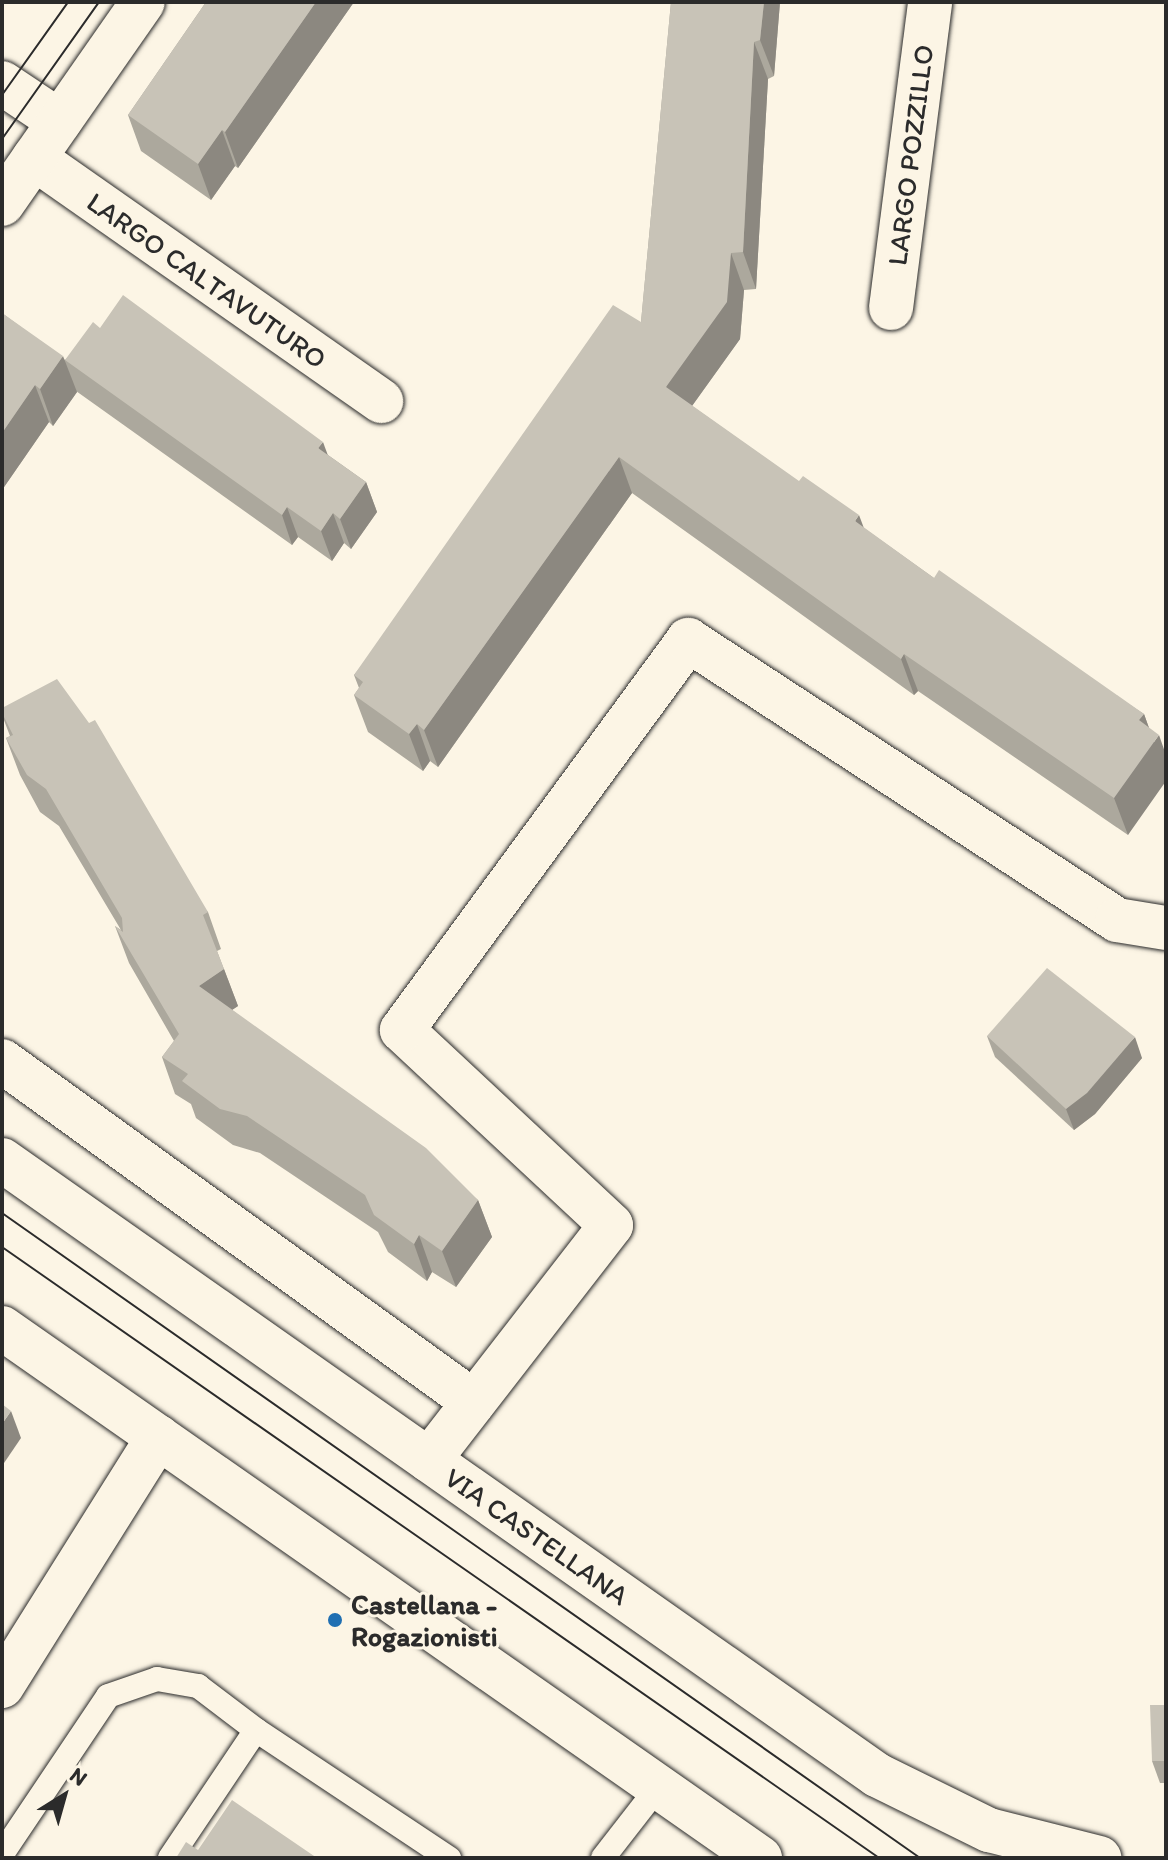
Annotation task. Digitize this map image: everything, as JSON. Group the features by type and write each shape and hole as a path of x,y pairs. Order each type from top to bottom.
{"street":[{"path":"2,204 143,2"},
{"name":"LARGO POZZILLO","path":"891,308 930,2"},
{"path":"2,83 59,121"},
{"name":"LARGO CALTAVUTURO","path":"34,158 381,401"},
{"path":"429,1460 611,1225 402,1030 688,640 1117,920 1166,928"},
{"path":"2,1061 474,1402"},
{"name":"VIA CASTELLANA","path":"2,1160 877,1775 989,1830 1099,1858"},
{"path":"2,1328 659,1786 727,1842 760,1858"},
{"path":"2,1686 158,1437"}],"lane":[{"path":"2,1854 108,1696 157,1679 198,1686 256,1730 449,1858"},
{"path":"170,1858 256,1730"},
{"path":"603,1858 659,1786"}],"building":[{"path":"206,2 316,2 225,132 222,130 198,164 128,115"},
{"path":"671,2 764,2 760,40 754,42 743,252 731,253 727,302 666,387 799,481 803,476 859,515 855,521 934,578 939,570 1144,714 1139,720 1159,735 1114,798 904,654 901,659 619,457 424,730 417,724 409,734 354,695 363,682 354,675 613,305 641,322"},
{"path":"123,295 323,442 318,448 366,482 340,519 333,513 321,531 287,507 282,515 65,360 93,322 100,328"},
{"path":"2,313 63,356 40,389 35,385 2,433"},
{"path":"57,679 89,723 95,720 208,912 203,915 224,969 199,986 426,1148 478,1200 442,1251 419,1235 414,1244 374,1215 365,1195 247,1116 220,1109 182,1081 188,1074 162,1057 179,1034 115,926 123,932 122,918 46,789 27,775 6,738 13,735 2,708"},
{"path":"1047,968 1135,1037 1087,1093 1066,1109 987,1036"},
{"path":"2,1404 11,1411 2,1424"},
{"path":"1150,1705 1166,1705 1166,1761 1152,1761"},
{"path":"232,1800 317,1858 176,1858 186,1842 198,1850"}],"tram line":[{"path":"2,95 68,2"},
{"path":"2,139 99,2"},
{"path":"2,1213 920,1858"},
{"path":"2,1247 879,1858"}],"place":[{"name":"Castellana - Rogazionisti","path":"335,1620"}]}
